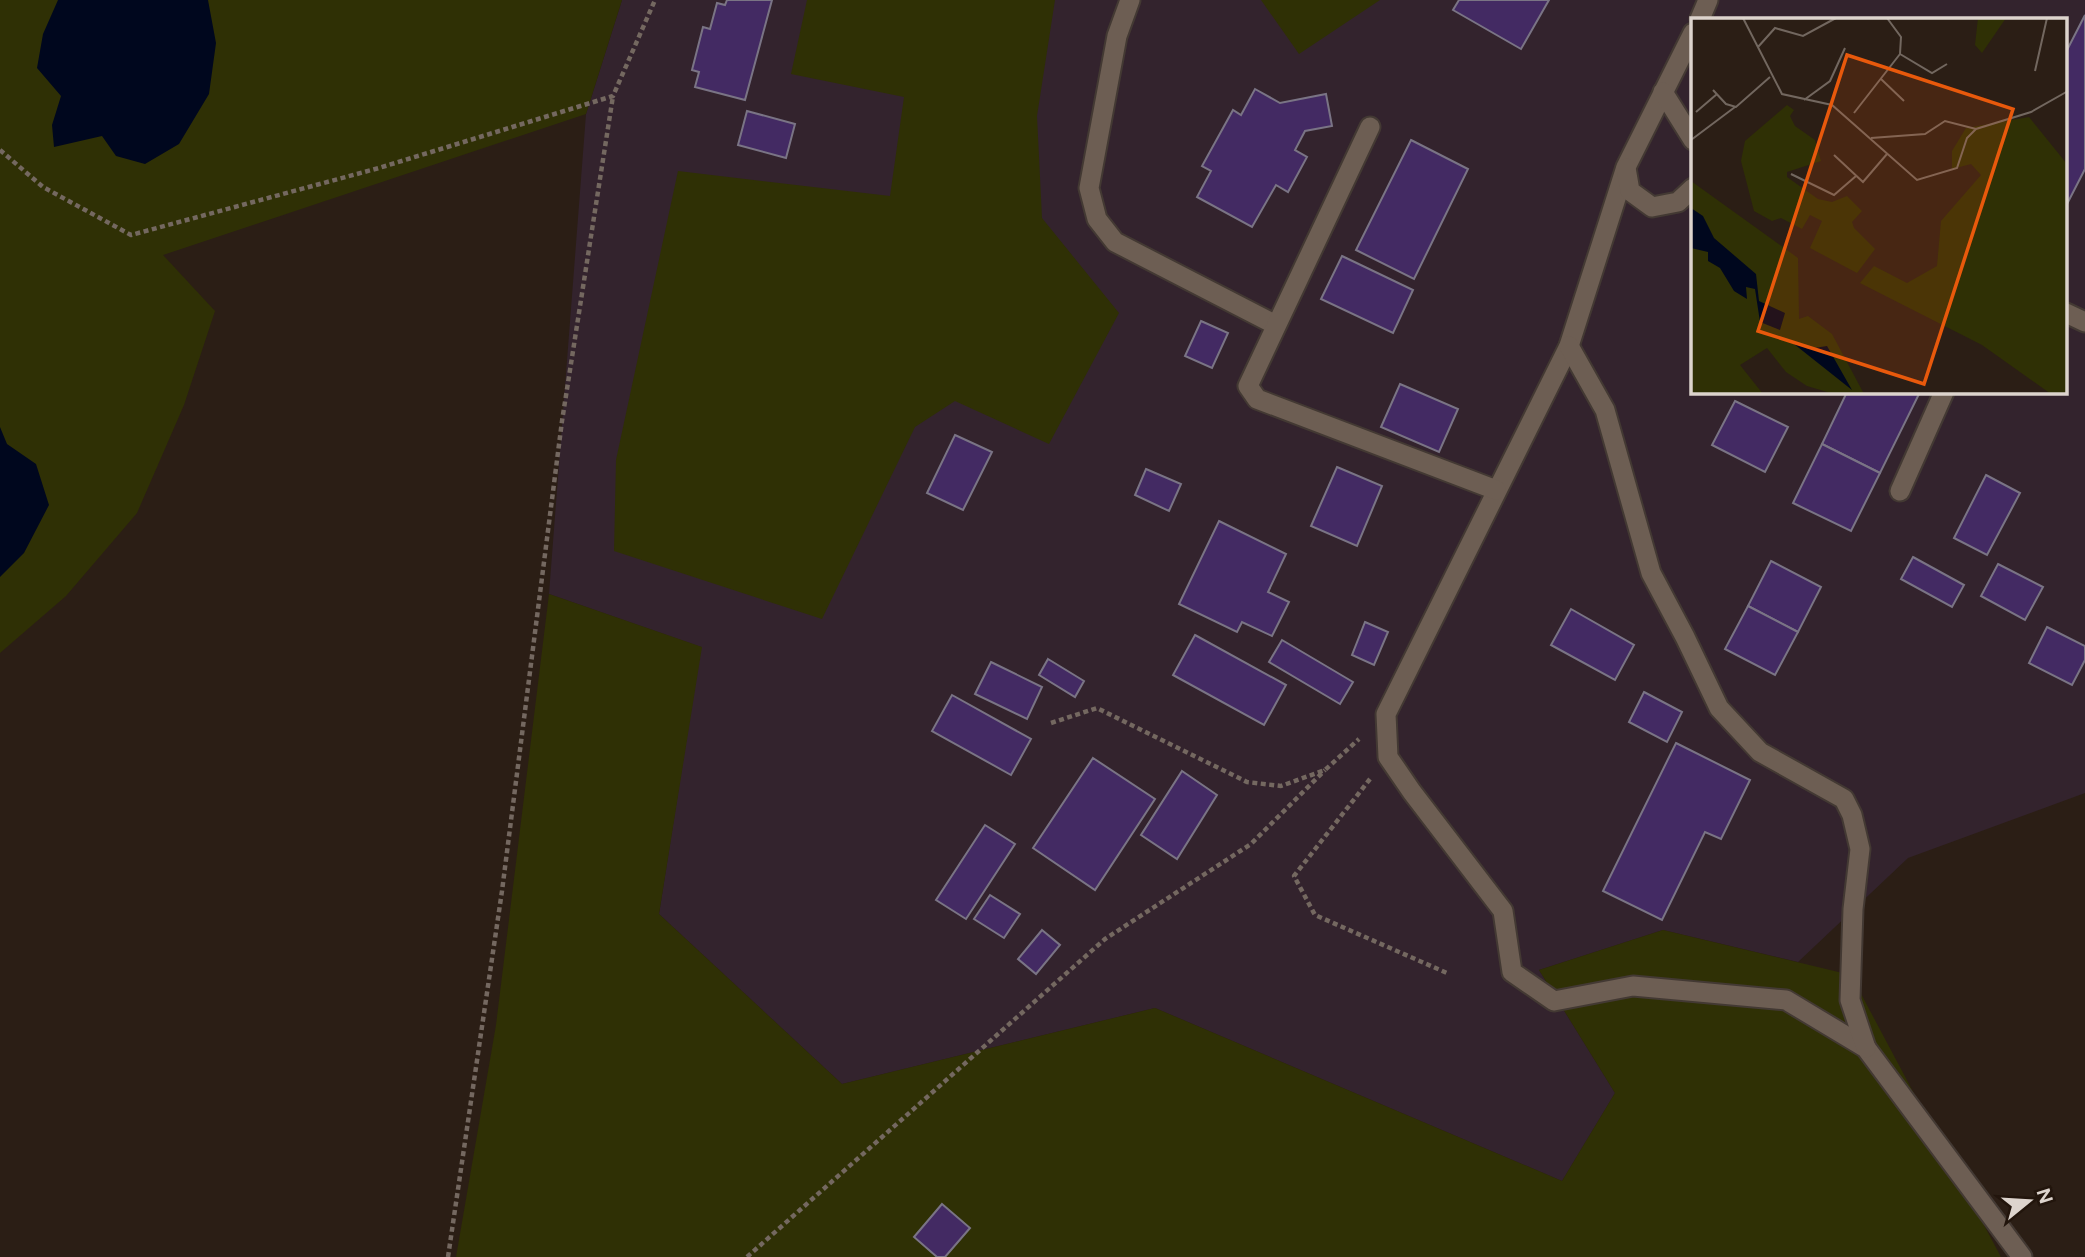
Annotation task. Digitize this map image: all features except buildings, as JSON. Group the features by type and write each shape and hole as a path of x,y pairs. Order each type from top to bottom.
{"lane":[{"path":"1130,0 1117,36 1089,188 1097,219 1115,242 1276,325"},
{"path":"1700,18 1708,0"},
{"path":"1691,37 1626,167 1569,346 1386,714 1388,757 1503,911 1512,972 1554,1001 1633,986 1786,1000 1866,1048"},
{"path":"1663,92 1691,137"},
{"path":"1370,127 1248,386 1257,399 1496,490"},
{"path":"1626,167 1630,191 1652,208 1678,202 1691,190"},
{"path":"2068,314 2085,322"},
{"path":"1569,346 1605,410 1651,573 1719,708 1760,752 1844,799 1852,815 1860,849 1853,909 1850,1000 1866,1048 2022,1257"},
{"path":"1900,491 1943,394"}],"path":[{"path":"448,1257 502,891 562,421 613,96 655,0"},
{"path":"0,150 43,187 131,235 379,167 613,96"},
{"path":"1051,723 1097,708 1247,782 1280,786 1325,771"},
{"path":"747,1257 1105,939 1251,844 1386,714"},
{"path":"1388,757 1294,876 1315,915 1447,973"}],"shaded area":[{"path":"0,0 622,0 586,114 163,255 215,311 184,405 137,513 66,596 0,653"},
{"path":"622,0 2085,0 2085,793 1908,858 1798,962 1663,930 1539,970 1615,1093 1562,1181 1155,1008 842,1084 659,914 701,647 549,594 586,114"},
{"path":"807,0 1055,0 1037,116 1042,218 1119,313 1049,444 955,401 915,427 822,619 614,551 616,460 678,171 890,196 904,97 791,74"},
{"path":"1261,0 1380,0 1299,54"},
{"path":"549,594 702,647 659,914 842,1084 1155,1008 1562,1181 1615,1093 1539,970 1663,930 1851,975 2001,1257 456,1257 496,1025"}],"water":[{"path":"58,0 208,0 216,43 209,94 179,144 145,164 116,156 102,136 54,147 52,125 61,96 37,68 43,34"},
{"path":"0,427 7,444 36,464 49,505 24,553 0,577"}]}
